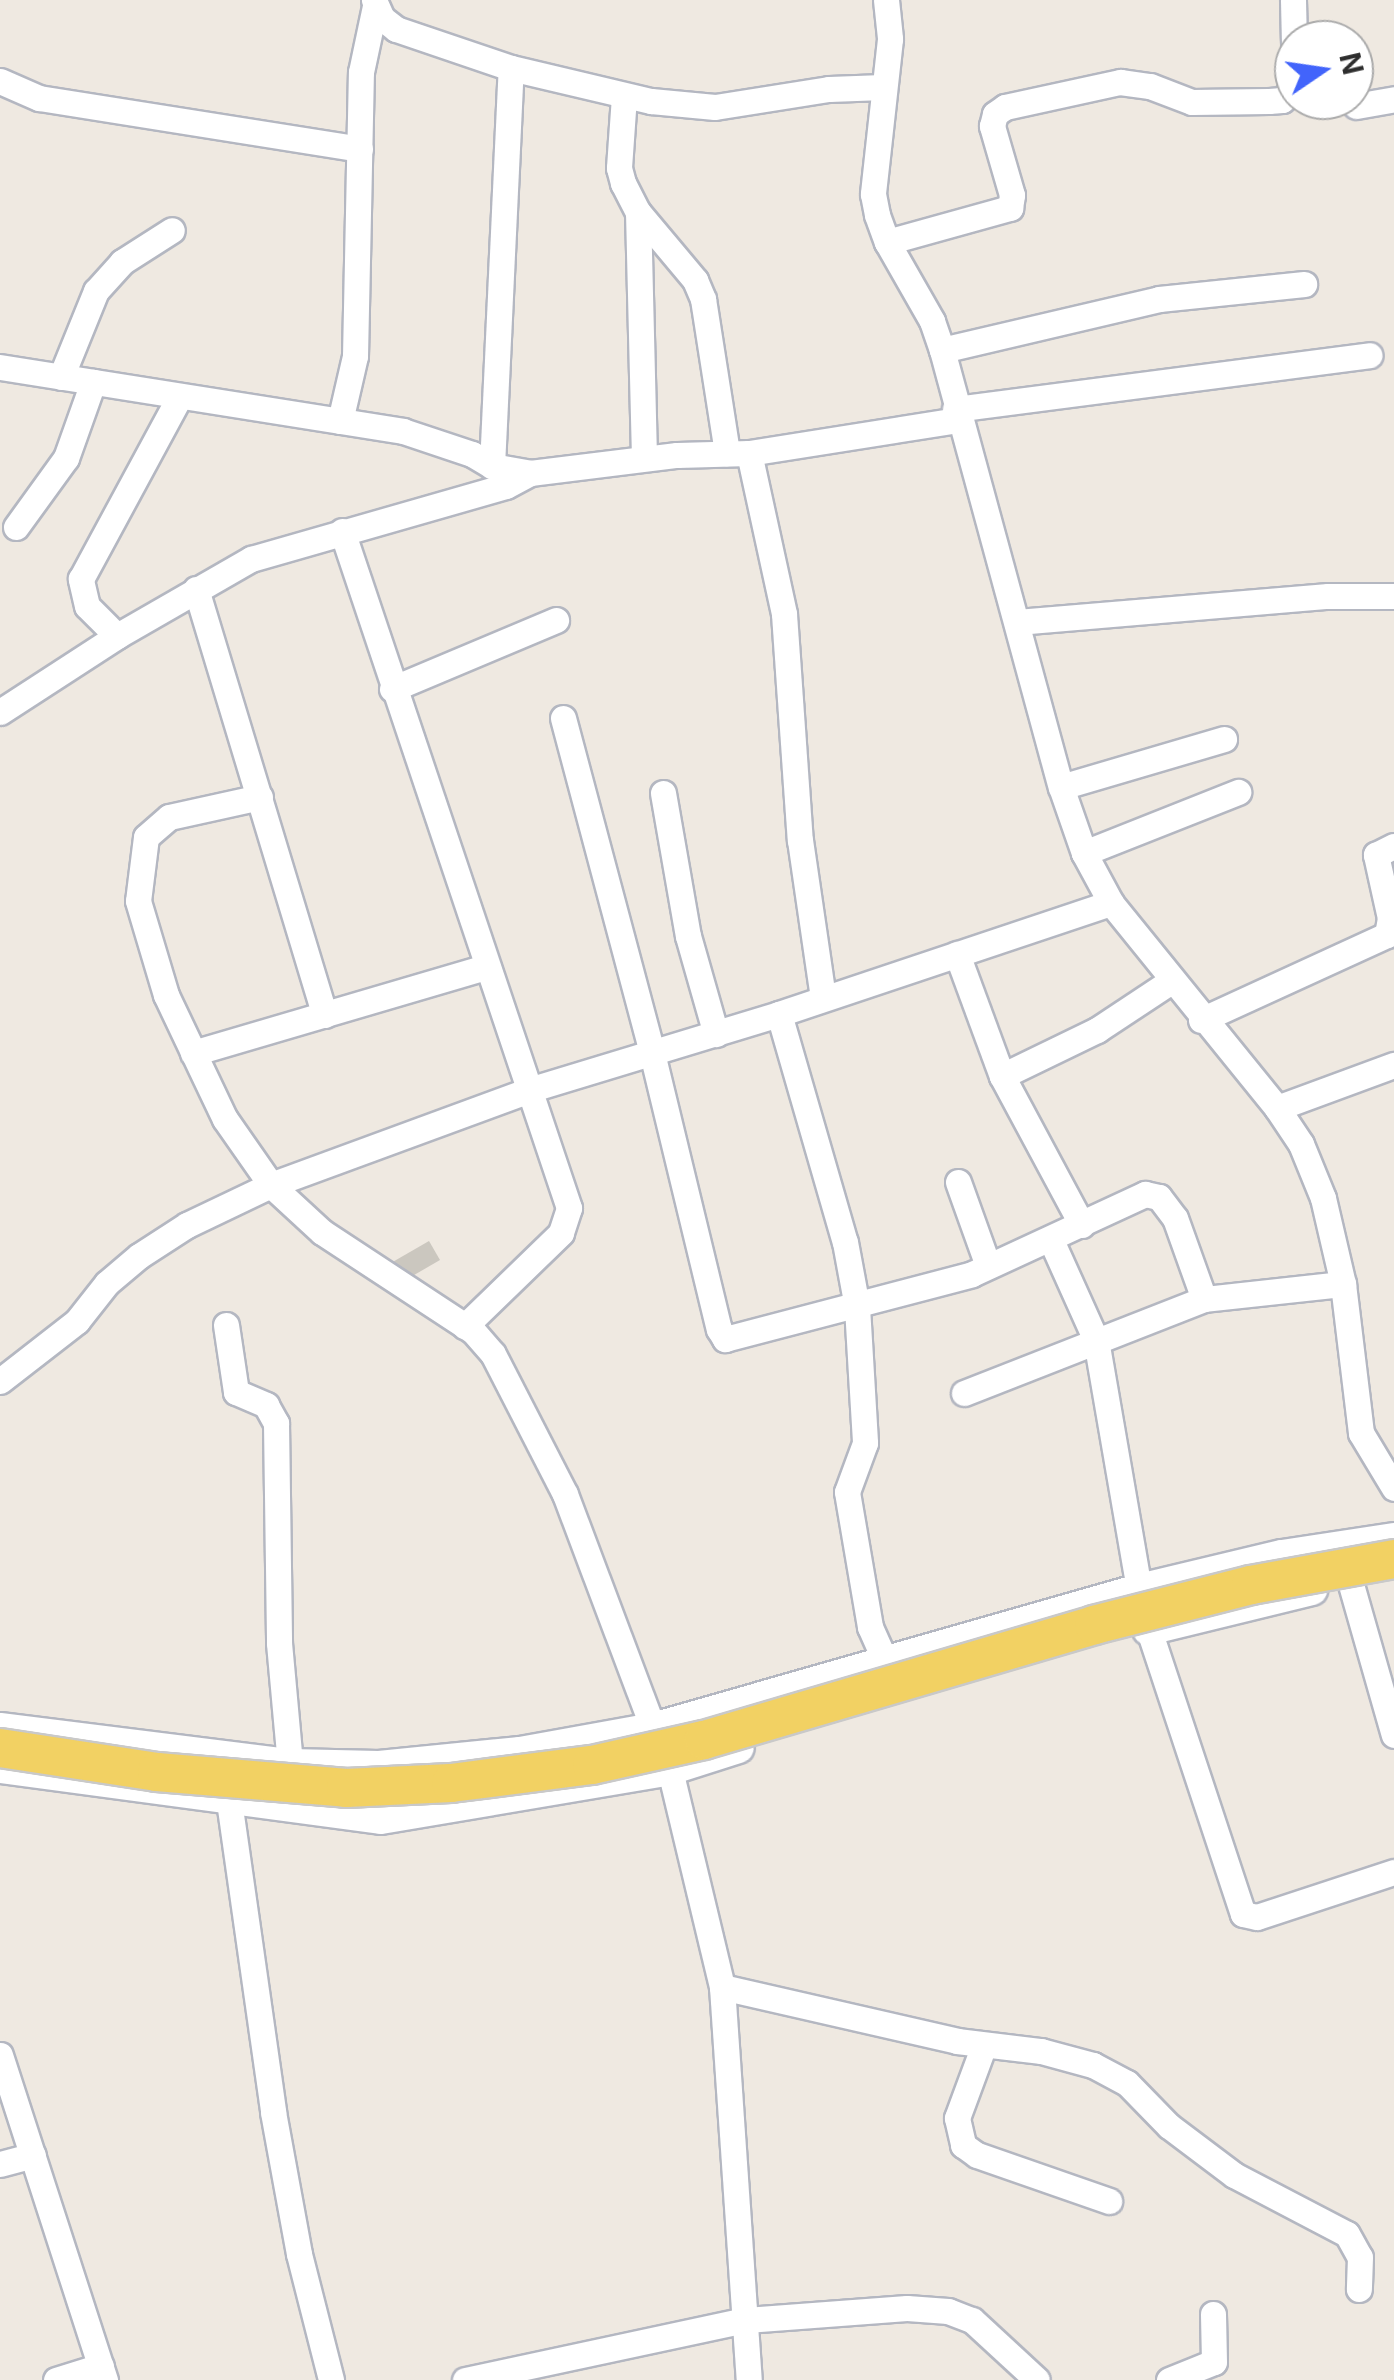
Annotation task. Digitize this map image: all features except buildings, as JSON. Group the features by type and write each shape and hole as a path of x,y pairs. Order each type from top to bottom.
{"main road":[{"path":"0,1748 126,1768 346,1788 450,1783 592,1765 704,1740 1094,1625 1250,1585 1394,1559"}],"street":[{"path":"886,0 890,39 873,194 887,242 932,321 942,350 1061,787 1084,853 1111,902 1201,1020 1278,1108 1314,1172 1343,1284 1361,1433 1394,1488"},
{"path":"374,3 396,29 511,68 624,96 715,107 829,88 883,87"},
{"path":"340,421 358,323 363,54 374,3"},
{"path":"492,466 511,68"},
{"path":"0,81 38,98 360,148"},
{"path":"887,242 1010,208 1012,195 992,126 994,114 1005,107 1120,82 1150,86 1192,102 1274,101"},
{"path":"624,96 619,168 627,195 695,280 704,298 738,453 784,614 800,840 824,997"},
{"path":"638,212 644,458"},
{"path":"61,377 96,291 122,262 172,230"},
{"path":"942,350 1160,300 1304,284"},
{"path":"0,367 436,440 492,466 530,472 599,468 644,458 738,453 957,414 1370,355"},
{"path":"16,527 66,458 93,382"},
{"path":"117,636 87,606 81,579 180,396"},
{"path":"2,706 251,560 342,530 506,486 530,472"},
{"path":"342,530 485,967 532,1089 566,1194 568,1218 552,1242 465,1326"},
{"path":"196,589 325,1016"},
{"path":"1017,622 1328,596 1394,596"},
{"path":"392,689 556,620"},
{"path":"562,718 652,1053 722,1336 731,1339 946,1283 1051,1240 1139,1196 1158,1197 1186,1239 1204,1299"},
{"path":"1061,787 1224,739"},
{"path":"1084,853 1238,792"},
{"path":"664,794 688,936 716,1034"},
{"path":"260,797 169,817 146,837 142,850 138,902 143,929 194,1053 235,1138 271,1185 322,1232 465,1326 494,1354 538,1436 590,1556 653,1728"},
{"path":"1201,1020 1387,935 1390,918 1376,855 1394,846"},
{"path":"0,1381 77,1320 107,1283 139,1256 187,1225 271,1185 532,1089 779,1014 1111,902"},
{"path":"957,954 1002,1076 1082,1225"},
{"path":"194,1053 485,967"},
{"path":"1002,1076 1097,1030 1171,981"},
{"path":"779,1014 846,1242 857,1308 865,1443 847,1492 873,1639 886,1663"},
{"path":"1278,1108 1394,1064"},
{"path":"958,1182 988,1266"},
{"path":"1051,1240 1096,1340 1139,1590"},
{"path":"964,1393 1204,1299 1343,1284"},
{"path":"226,1326 236,1392 270,1408 276,1423 279,1644 290,1764"},
{"path":"0,1728 290,1764 408,1763 520,1752 653,1728 1139,1590 1282,1555 1394,1538"},
{"path":"0,1768 381,1819 670,1770 870,1706 1149,1630 1350,1581 1394,1576"},
{"path":"1350,1581 1390,1704 1394,1735"},
{"path":"1149,1630 1243,1914 1258,1917 1394,1872"},
{"path":"408,1763 414,1814"},
{"path":"670,1770 722,1987 748,2380"},
{"path":"229,1801 273,2112 299,2254 331,2380"},
{"path":"722,1987 984,2045 1066,2056 1127,2083 1169,2126 1234,2175 1346,2234 1360,2256 1359,2289"},
{"path":"984,2045 957,2118 963,2145 977,2155 1109,2201"},
{"path":"0,2055 103,2373 56,2380"},
{"path":"0,2164 33,2155"},
{"path":"465,2380 746,2320 907,2308 948,2311 981,2326 1037,2380"},
{"path":"1169,2380 1214,2362 1213,2314"}]}
